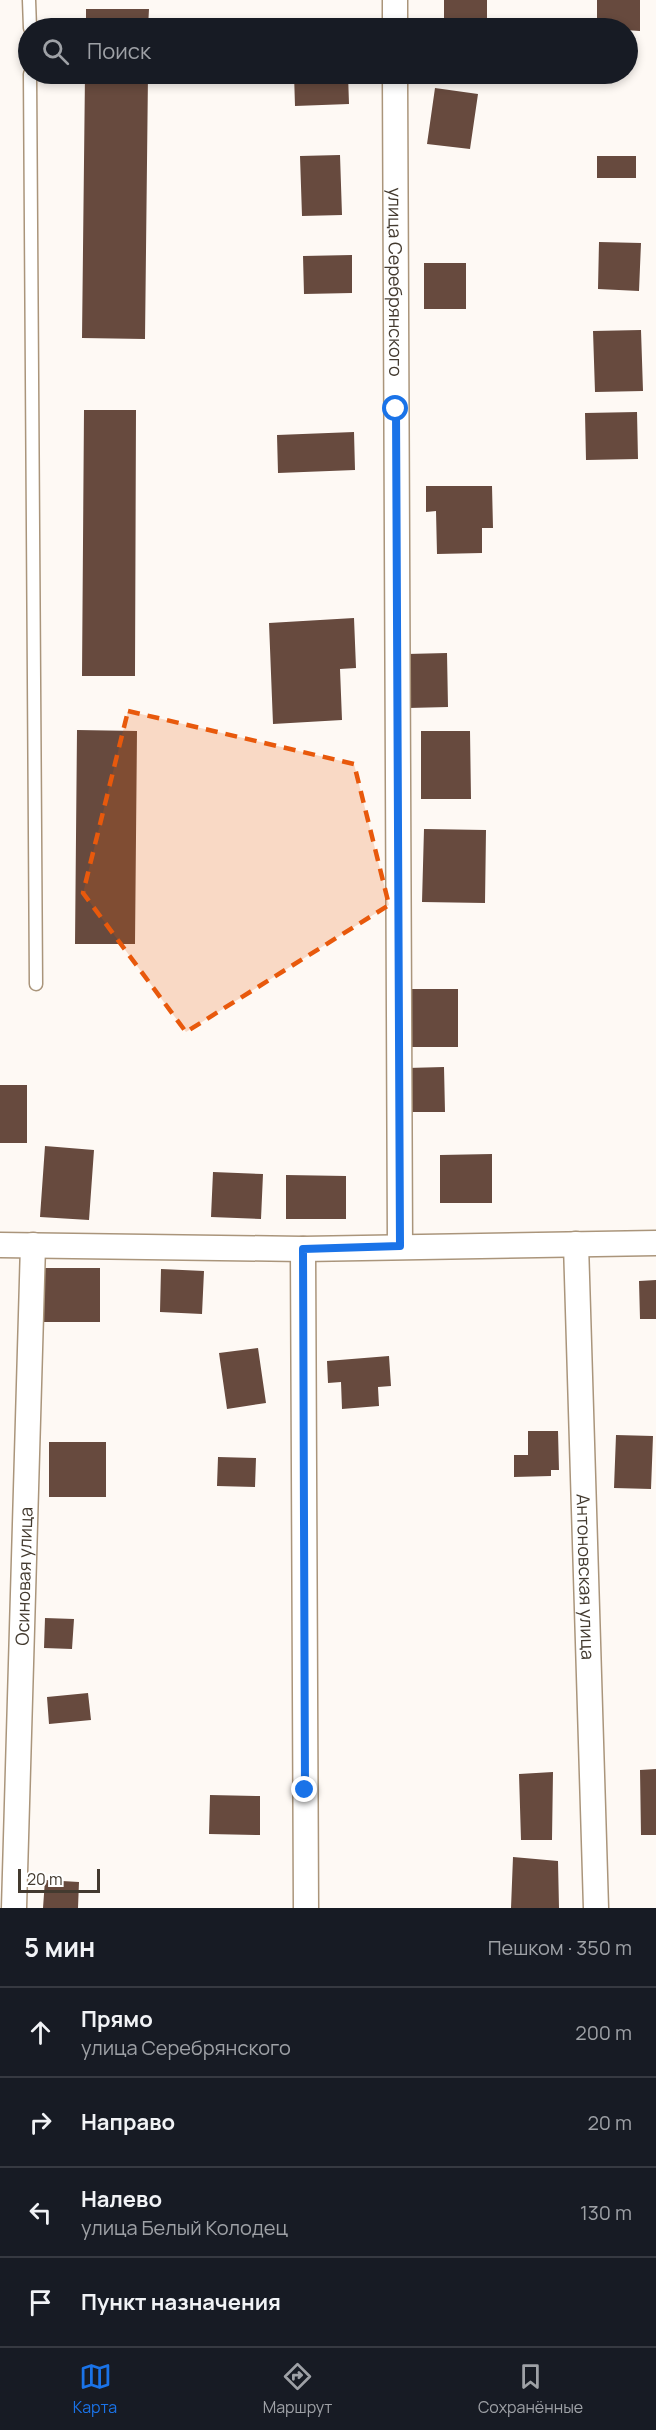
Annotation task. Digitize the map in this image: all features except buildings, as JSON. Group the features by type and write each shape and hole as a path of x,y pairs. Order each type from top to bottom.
{"street":[{"path":"395,0 395,18"},
{"name":"улица Серебрянского","path":"395,84 400,1246"},
{"path":"0,1245 303,1249 656,1243"},
{"name":"Антоновская улица","path":"576,1244 596,1908"},
{"name":"Осиновая улица","path":"14,1908 33,1245"},
{"path":"303,1249 306,1908"}],"lane":[{"path":"29,0 30,18"},
{"path":"30,84 36,984"}],"highlighted area":[{"path":"128,711 354,764 389,905 186,1032 83,893"}],"route":[{"path":"305,1790 303,1249 400,1246 396,409"}]}
